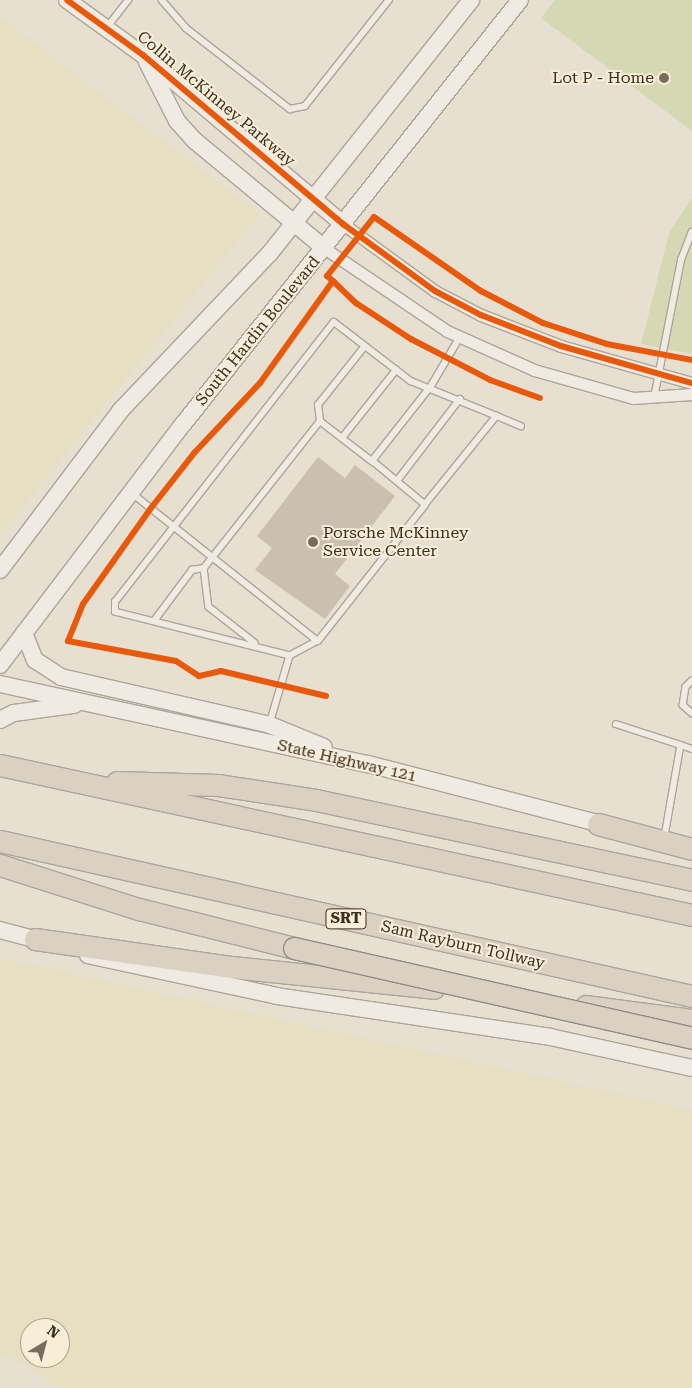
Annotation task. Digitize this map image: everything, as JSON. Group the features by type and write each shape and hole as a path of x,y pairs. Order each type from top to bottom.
{"highway":[{"path":"0,764 64,780 692,915"},
{"path":"64,780 218,784 306,798 692,880"},
{"path":"598,824 692,849"},
{"name":"Sam Rayburn Tollway","path":"0,841 692,996"},
{"path":"0,865 139,909 294,948 692,1038"},
{"path":"35,939 232,967 692,1020"}],"main road":[{"name":"Collin McKinney Parkway","path":"67,0 108,26 144,55 343,224"},
{"path":"0,570 121,410 244,283 294,224 471,0"},
{"name":"South Hardin Boulevard","path":"0,665 131,493 520,0"},
{"path":"144,55 177,121 194,140 324,248"},
{"path":"24,634 35,660 61,677 270,725 368,764"},
{"name":"State Highway 121","path":"0,684 368,764 598,824 692,845"},
{"path":"0,720 14,713 86,704"},
{"path":"0,930 268,994 550,1037 692,1068"}],"street":[{"path":"343,224 436,291 481,315 561,346 692,384"},
{"path":"324,248 460,337 580,385 618,396 654,398 692,394"}],"lane":[{"path":"108,26 128,0"},
{"path":"162,0 186,28 290,109 305,106 389,0"},
{"path":"654,398 683,250 692,232"},
{"path":"497,416 318,642 290,656 256,645 116,612 115,602 334,322 411,382 431,386 521,426"},
{"path":"372,461 431,386 460,337"},
{"path":"366,346 318,405 320,421 397,480 425,506"},
{"path":"342,438 396,370"},
{"path":"397,480 460,399"},
{"path":"154,620 192,570 204,568 320,421"},
{"path":"131,493 318,642"},
{"path":"204,568 209,607 256,645"},
{"path":"270,725 290,656"},
{"path":"692,681 686,687 684,705 692,713"},
{"path":"616,724 692,749"},
{"path":"665,839 680,745"}],"shaded area":[{"path":"0,16 260,214 0,535"},
{"path":"0,958 692,1110 692,1388 58,1388 31,1368 70,1368 70,1318 20,1318 20,1362 0,1354"}],"green space":[{"name":"Lot P - Home","path":"555,0 692,0 692,131 541,18"},
{"path":"692,198 692,354 641,344 669,233"}],"building":[{"name":"Porsche McKinney Service Center","path":"318,457 345,478 355,465 395,496 335,574 350,586 325,619 255,570 272,548 257,536"}],"cycle path":[{"path":"67,0 143,55 343,224 435,291 481,315 561,346 692,383"},
{"path":"326,696 221,671 199,676 176,661 68,641 83,604 151,508 195,452 260,383 333,281 327,276 374,217 481,291 543,323 607,344 692,360"},
{"path":"333,281 356,303 411,339 490,380 540,398"}],"place":[{"name":"Lot P - Home","path":"664,78"},
{"name":"Porsche McKinney Service Center","path":"313,542"}]}
